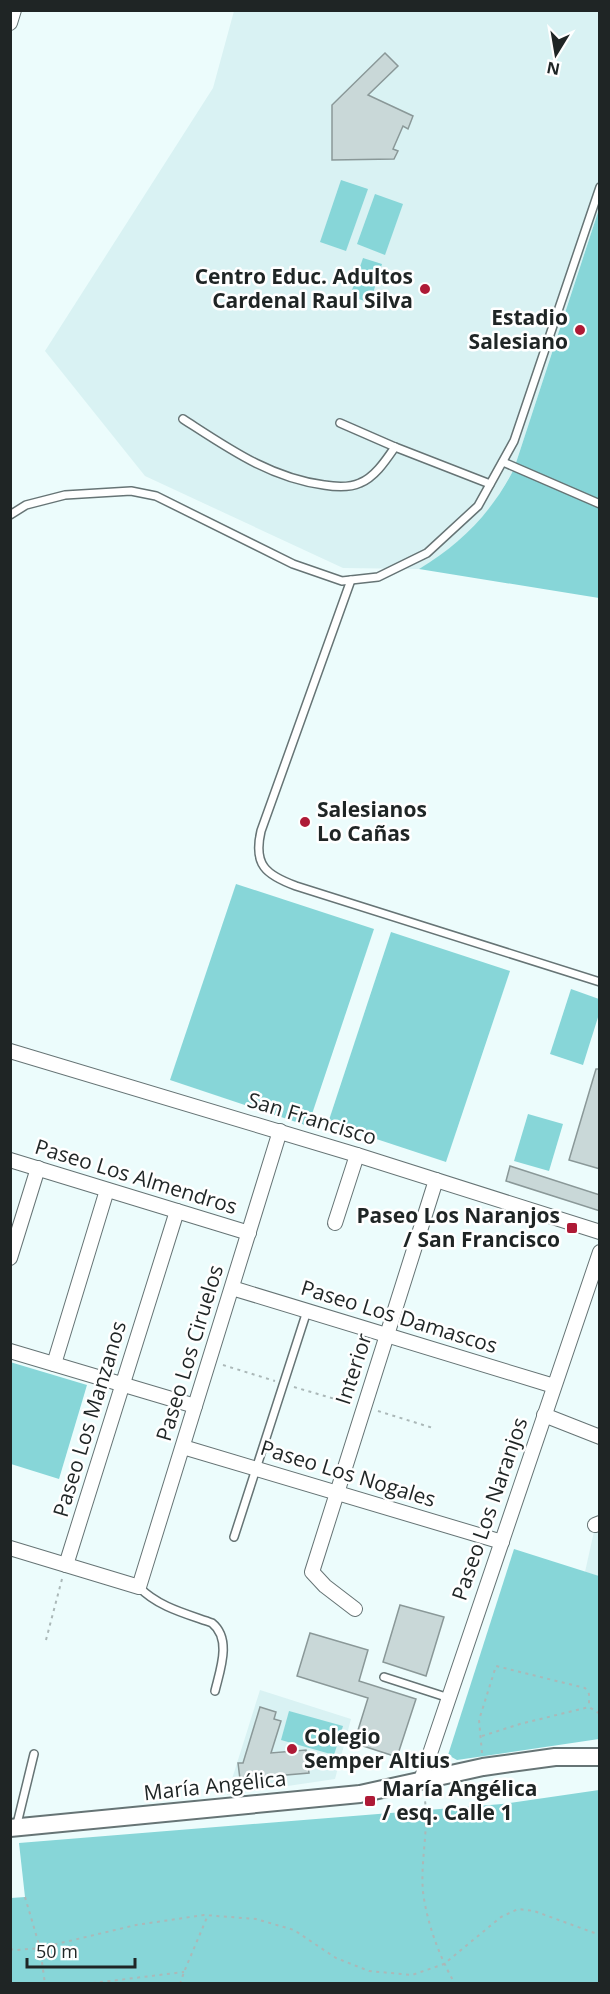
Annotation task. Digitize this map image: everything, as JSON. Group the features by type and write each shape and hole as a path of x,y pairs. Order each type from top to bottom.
{"street":[{"path":"10,23 14,10"},
{"name":"San Francisco","path":"10,1051 280,1131 600,1232"},
{"name":"Paseo Los Ciruelos","path":"139,1587 280,1131"},
{"path":"335,1223 357,1155"},
{"name":"Paseo Los Almendros","path":"10,1160 249,1233"},
{"path":"10,1258 38,1168"},
{"name":"Interior","path":"355,1609 325,1586 312,1572 436,1180"},
{"path":"54,1364 107,1190"},
{"name":"Paseo Los Manzanos","path":"66,1565 177,1211"},
{"name":"Paseo Los Naranjos","path":"421,1780 600,1252"},
{"name":"Paseo Los Damascos","path":"232,1288 554,1386"},
{"path":"10,1351 195,1406"},
{"path":"544,1415 600,1437"},
{"name":"Paseo Los Nogales","path":"183,1447 502,1542"},
{"path":"10,1548 139,1587"},
{"name":"María Angélica","path":"13,1828 360,1794 483,1767 555,1757 600,1757"}],"lane":[{"path":"10,515 26,505 65,495 131,491 156,496 293,564 342,580 378,577 427,553 478,506 514,441 600,187"},
{"path":"183,419 265,469 285,477 335,487 352,486 363,482 385,461 395,447"},
{"path":"340,423 490,484"},
{"path":"502,462 600,504"},
{"path":"351,580 261,831 258,857 263,866 278,879 296,886 600,982"},
{"path":"234,1537 307,1311"},
{"path":"139,1587 146,1595 167,1607 212,1623 217,1627 223,1647 223,1658 215,1691"},
{"path":"384,1677 449,1698"},
{"path":"13,1828 34,1754"}],"path":[{"path":"209,1361 432,1428"},
{"path":"46,1640 66,1565"},
{"path":"483,1767 479,1720 496,1666 585,1688 589,1694 588,1707"},
{"path":"481,1736 588,1707 600,1714"},
{"path":"421,1780 428,1814 423,1892 435,1940 444,1964 455,1983"},
{"path":"26,1897 40,1948 45,1983"},
{"path":"10,1949 40,1948 136,1924 208,1915 256,1919 294,1930 336,1958 369,1971 412,1975 444,1964 501,1917 518,1909 534,1911 600,1935"},
{"path":"180,1983 208,1915"},
{"path":"85,1983 183,1972"}],"shaded area":[{"path":"234,11 599,11 599,209 514,469 495,502 470,531 438,558 419,569 343,568 145,476 45,351 213,88"},
{"path":"341,180 368,189 346,251 320,242"},
{"path":"375,194 403,204 385,255 357,244"},
{"name":"Estadio Salesiano","path":"599,209 599,598 419,569 448,549 474,526 496,499 514,469"},
{"path":"363,258 382,264 370,303 350,296"},
{"path":"236,884 374,929 308,1126 170,1080"},
{"path":"391,932 510,971 446,1162 328,1123"},
{"path":"571,989 599,999 599,1014 583,1065 550,1054"},
{"path":"528,1114 563,1124 549,1171 514,1161"},
{"path":"10,1362 87,1385 59,1479 11,1464"},
{"path":"599,1509 599,1576 585,1572"},
{"path":"514,1549 599,1576 599,1739 457,1760 448,1755"},
{"name":"Colegio Semper Altius","path":"260,1690 351,1719 335,1779 227,1795"},
{"path":"289,1711 343,1726 334,1755 281,1740"},
{"path":"599,1790 599,1983 11,1983 11,1898 25,1897 19,1843 502,1804"}],"building":[{"path":"385,53 398,66 368,95 413,116 408,129 403,126 393,149 398,151 394,159 332,160 332,105"},
{"path":"596,1069 600,1069 600,1169 569,1160"},
{"path":"510,1166 600,1195 600,1211 506,1181"},
{"path":"400,1605 444,1617 426,1676 383,1662"},
{"path":"310,1633 368,1650 359,1681 416,1699 397,1757 354,1743 368,1698 297,1676"},
{"path":"260,1707 276,1712 274,1719 281,1721 271,1753 306,1750 309,1773 240,1779 238,1763 243,1763"}],"place":[{"name":"Centro Educ. Adultos Cardenal Raul Silva","path":"425,289"},
{"name":"Estadio Salesiano","path":"580,330"},
{"name":"Salesianos Lo Cañas","path":"305,822"},
{"name":"Paseo Los Naranjos / San Francisco","path":"572,1228"},
{"name":"Colegio Semper Altius","path":"292,1749"},
{"name":"María Angélica / esq. Calle 1","path":"370,1801"}]}
